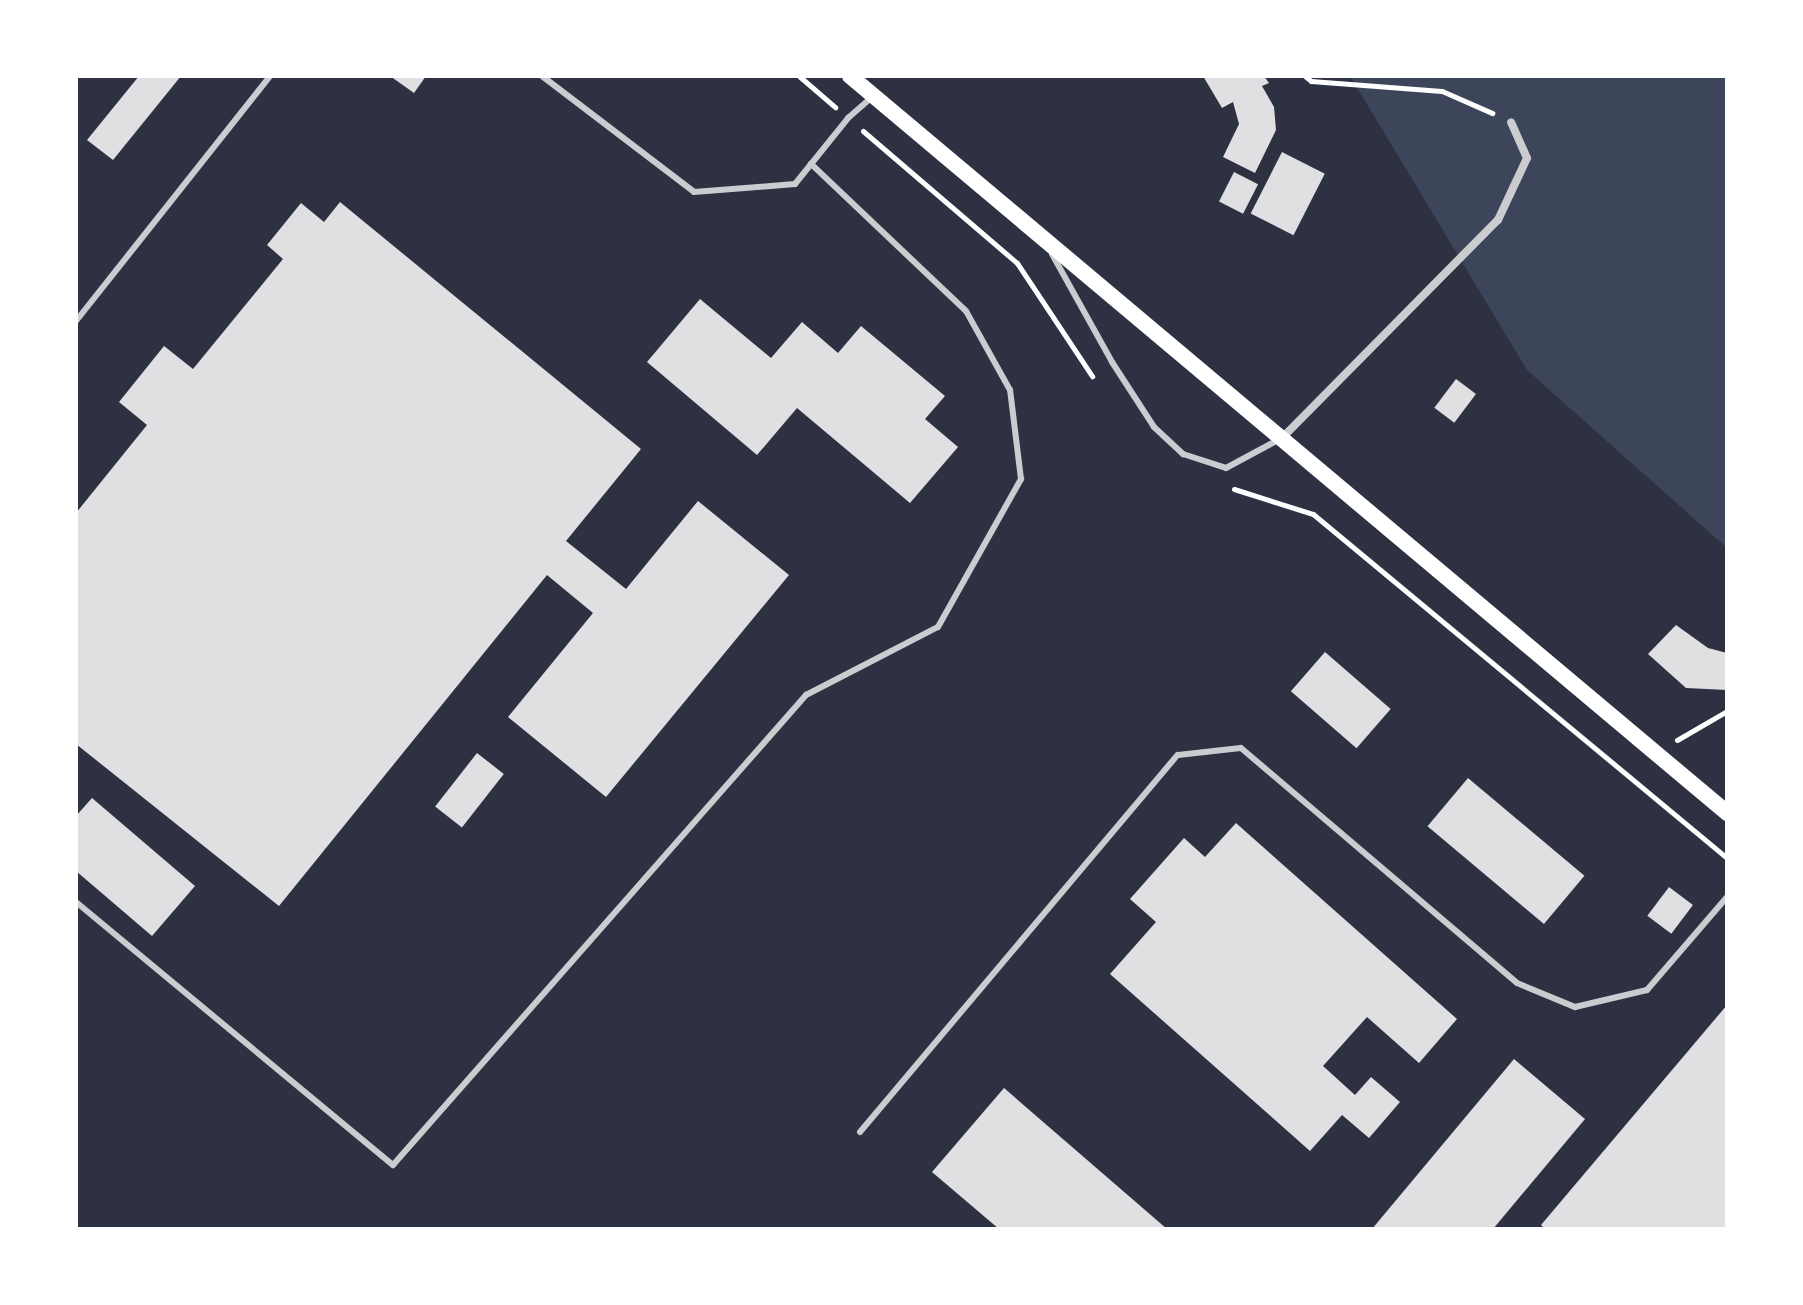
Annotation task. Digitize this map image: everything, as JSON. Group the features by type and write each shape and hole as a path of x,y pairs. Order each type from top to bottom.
{"main road":[{"path":"850,76 1727,813"}],"street":[{"path":"1282,438 1498,220 1527,158 1511,122"}],"lane":[{"path":"76,321 270,76"},
{"path":"542,76 694,192 795,184 874,96"},
{"path":"76,902 393,1165 806,695 938,627 1021,479 1010,390 966,311 811,164"},
{"path":"1044,240 1120,375 1154,427 1183,454 1226,468 1282,438"},
{"path":"860,1132 1178,755 1241,748 1517,983 1575,1007 1647,990 1727,897"}],"path":[{"path":"1305,76 1311,81 1442,91 1511,122"},
{"path":"1655,752 1727,711"}],"shaded area":[{"path":"1350,76 1727,76 1727,548 1527,370"}],"building":[{"path":"139,76 181,76 113,160 87,140"},
{"path":"390,76 426,76 414,93"},
{"path":"1203,76 1264,76 1269,83 1262,86 1274,107 1276,130 1255,173 1223,157 1239,124 1233,102 1222,108"},
{"path":"1282,152 1325,174 1293,235 1251,213"},
{"path":"1234,172 1258,184 1243,214 1219,201"},
{"path":"340,202 641,449 566,541 626,589 698,501 789,575 606,797 508,717 593,613 547,575 279,906 76,744 76,513 147,425 119,402 164,346 193,369 283,259 267,245 301,203 324,222"},
{"path":"700,299 771,358 802,322 838,353 861,326 945,396 925,419 958,447 910,503 797,408 757,455 647,362"},
{"path":"1456,379 1476,394 1454,423 1434,408"},
{"path":"1676,625 1708,648 1727,653 1727,690 1686,688 1648,654"},
{"path":"1325,652 1391,709 1357,748 1291,691"},
{"path":"477,753 504,774 462,828 435,807"},
{"path":"1468,778 1584,876 1544,924 1428,826"},
{"path":"92,798 195,886 152,936 76,871 76,816"},
{"path":"1236,823 1457,1019 1419,1063 1367,1017 1323,1066 1355,1095 1371,1077 1400,1102 1369,1138 1342,1115 1310,1151 1110,974 1156,922 1130,899 1184,838 1205,857"},
{"path":"1669,887 1693,905 1671,934 1647,916"},
{"path":"1727,1005 1727,1229 1545,1229 1541,1225"},
{"path":"1514,1059 1585,1119 1493,1229 1372,1229"},
{"path":"1004,1088 1167,1229 999,1229 932,1172"}]}
